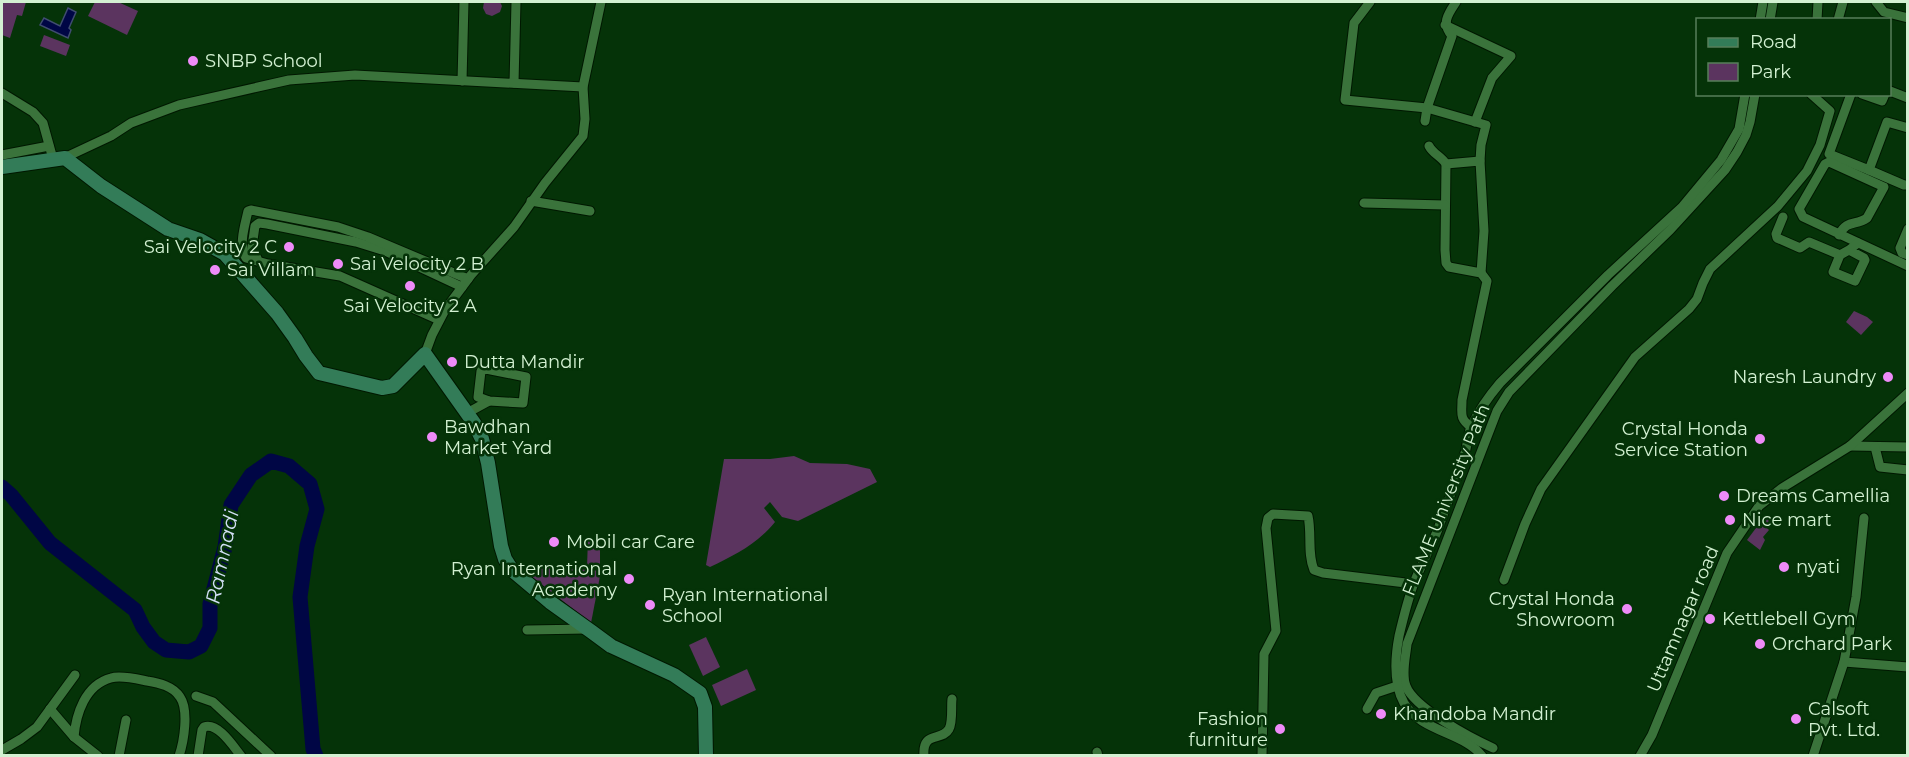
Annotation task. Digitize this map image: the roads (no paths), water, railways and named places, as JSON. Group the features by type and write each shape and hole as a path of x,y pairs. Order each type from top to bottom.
{"street":[{"path":"462,81 464,2"},
{"path":"513,83 516,2"},
{"path":"2,93 33,112 43,123 55,154 168,229 200,240 225,254 277,314 319,373 382,388 393,386 425,354 441,318 465,283 514,227 531,201 583,136 585,103 583,87 601,2"},
{"path":"1370,2 1354,24 1345,100 1427,108 1486,126 1480,161 1484,231 1481,273 1487,281 1462,400 1461,415 1463,421 1471,427"},
{"path":"1425,121 1427,108 1452,36 1445,25 1446,17 1456,2"},
{"path":"1760,18 1763,2"},
{"path":"1770,18 1773,2"},
{"path":"1817,18 1818,2"},
{"path":"1839,18 1843,2"},
{"path":"1876,2 1884,12 1908,18"},
{"path":"1445,25 1511,56 1492,78 1475,122"},
{"path":"2,167 55,154 111,136 131,123 179,105 289,80 355,75 583,87"},
{"path":"1891,91 1908,98"},
{"name":"FLAME University Path","path":"1743,130 1745,96"},
{"name":"FLAME University Path","path":"1495,752 1422,707 1405,684 1404,671 1407,644 1497,410 1509,392 1670,230 1717,178 1737,152 1754,96"},
{"path":"1504,580 1541,489 1635,357 1689,309 1697,299 1710,269 1778,206 1807,171 1820,145 1830,111 1813,96"},
{"path":"1850,96 1829,154 1908,185"},
{"path":"1867,96 1882,102 1884,96"},
{"path":"1869,170 1887,122 1908,128"},
{"path":"1495,752 1481,753 1417,717 1405,704 1397,686 1399,637 1414,584 1429,553 1448,502 1465,453 1471,427 1485,402 1500,383 1608,275 1682,207 1743,130"},
{"path":"1429,146 1446,164 1446,263 1449,267 1481,273"},
{"path":"2,155 55,154"},
{"path":"1446,164 1480,161"},
{"path":"1839,234 1848,224 1867,218 1884,187 1829,162 1799,209 1803,217 1858,243 1908,266"},
{"path":"531,201 590,211"},
{"path":"1364,203 1445,205"},
{"path":"441,318 340,276 267,264 246,258 242,252 242,246 248,211 338,227 368,237 465,283"},
{"path":"1782,217 1776,234 1777,238 1800,248 1809,242 1844,253 1858,243"},
{"path":"441,318 346,274 252,257 255,226 259,223 267,224 356,242 465,283"},
{"path":"1908,229 1900,248 1902,253 1908,255"},
{"path":"425,354 467,413 482,439 488,463 497,529 505,559 512,570 611,646 674,675 700,693 705,707 706,756"},
{"path":"467,413 489,401 523,403 525,377 481,371 478,397 489,401"},
{"name":"Uttamnagar road","path":"1640,756 1652,735 1727,554 1759,506 1782,488 1850,446 1908,393"},
{"path":"1485,402 1497,410"},
{"path":"1850,446 1908,447"},
{"path":"1875,447 1880,467 1908,470"},
{"path":"1262,756 1264,654 1276,631 1266,528 1268,518 1273,514 1308,516 1311,561 1314,570 1414,584"},
{"path":"1812,756 1844,662 1856,597 1864,518"},
{"path":"527,630 587,629"},
{"path":"1844,662 1908,667"},
{"path":"2,750 37,727 75,675"},
{"path":"74,737 75,723 92,688 111,678 132,678 172,688 181,698 185,719 183,743 178,756"},
{"path":"1367,709 1376,693 1397,686"},
{"path":"196,696 213,702 271,756"},
{"path":"924,756 924,746 930,738 946,733 949,728 952,699"},
{"path":"50,709 74,737 98,756"},
{"path":"119,756 126,720"},
{"path":"198,756 202,730 209,725 215,728 241,756"}],"waterway":[{"name":"Ramnadi","path":"2,487 50,543 135,610 143,627 154,642 166,650 189,652 201,646 210,628 210,604 225,547 231,505 251,475 271,461 289,466 310,484 317,509 307,546 300,597 313,749 316,756"}],"place":[{"name":"SNBP School","path":"193,61"},
{"name":"Sai Velocity 2 C","path":"289,247"},
{"name":"Sai Velocity 2 B","path":"338,264"},
{"name":"Sai Villam","path":"215,270"},
{"name":"Sai Velocity 2 A","path":"410,286"},
{"name":"Dutta Mandir","path":"452,362"},
{"name":"Naresh Laundry","path":"1888,377"},
{"name":"Bawdhan Market Yard","path":"432,437"},
{"name":"Crystal Honda Service Station","path":"1760,439"},
{"name":"Dreams Camellia","path":"1724,496"},
{"name":"Nice mart","path":"1730,520"},
{"name":"Mobil car Care","path":"554,542"},
{"name":"nyati","path":"1784,567"},
{"name":"Ryan International Academy","path":"629,579"},
{"name":"Ryan International School","path":"650,605"},
{"name":"Crystal Honda Showroom","path":"1627,609"},
{"name":"Kettlebell Gym","path":"1710,619"},
{"name":"Orchard Park","path":"1760,644"},
{"name":"Khandoba Mandir","path":"1381,714"},
{"name":"Calsoft Pvt. Ltd.","path":"1796,719"},
{"name":"Fashion furniture","path":"1280,729"}]}
